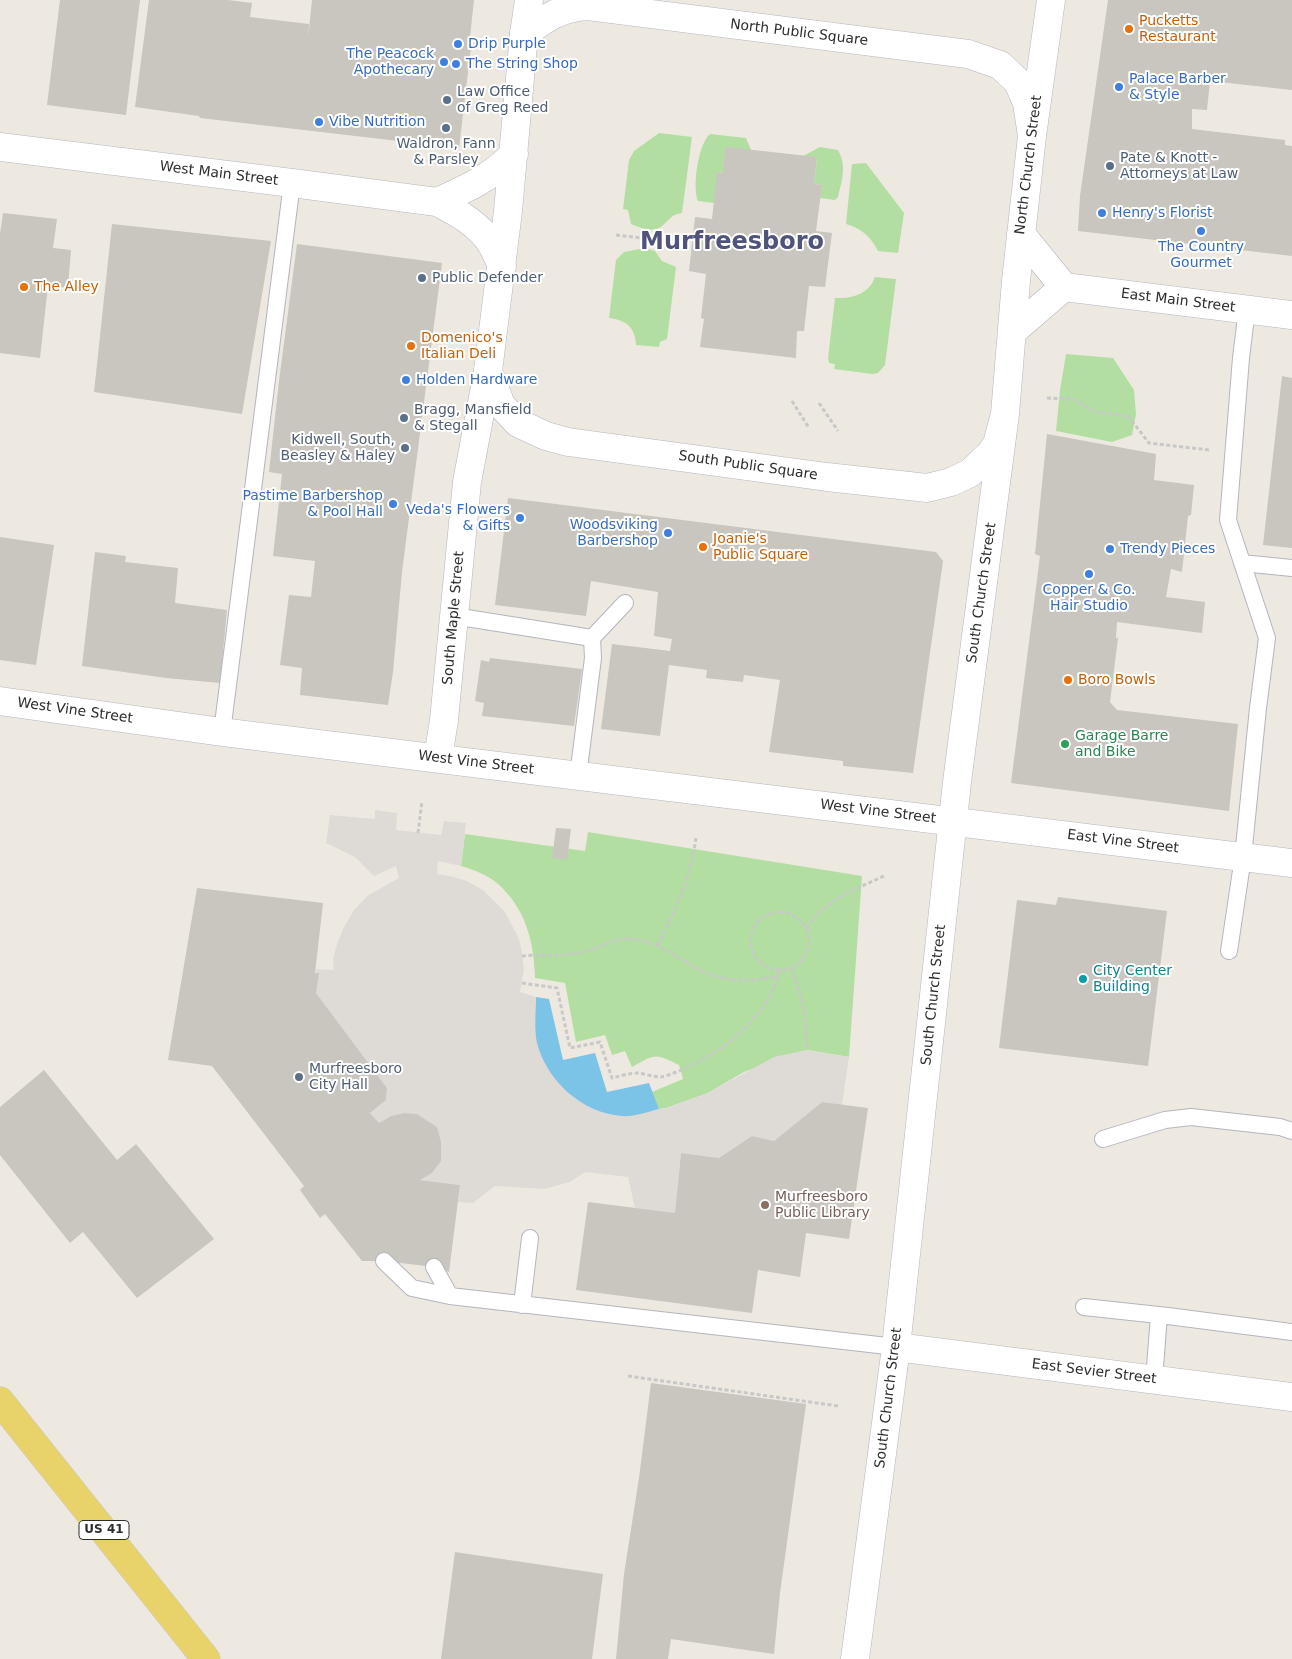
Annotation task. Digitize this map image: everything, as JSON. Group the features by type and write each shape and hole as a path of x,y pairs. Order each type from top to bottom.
{"main road":[{"name":"US 41","path":"0,1401 206,1659"}],"street":[{"name":"South Maple Street","path":"438,758 444,720 467,482 488,370 502,266 528,0"},
{"name":"North Church Street","path":"1012,332 1032,136 1051,0"},
{"name":"North Public Square","path":"524,34 557,12 570,7 588,6 968,54 1000,66 1018,82 1027,104 1032,136"},
{"name":"West Main Street","path":"0,147 437,202 459,213 478,229 491,243 502,266"},
{"path":"437,202 482,181 514,154"},
{"path":"1012,332 1064,287 1021,234"},
{"name":"East Main Street","path":"1064,287 1292,315"},
{"name":"South Church Street","path":"855,1659 896,1347 953,821 1005,414 1012,332"},
{"name":"South Public Square","path":"488,370 501,405 518,423 546,436 561,440 827,477 927,488 952,482 970,474 998,444 1005,414"},
{"name":"West Vine Street","path":"0,701 222,732 953,821"},
{"name":"East Vine Street","path":"953,821 1292,862"},
{"name":"East Sevier Street","path":"896,1347 1292,1397"}],"lane":[{"path":"222,732 292,183"},
{"path":"1229,950 1243,857 1267,638 1228,520 1241,358 1247,309"},
{"path":"1242,563 1292,568"},
{"path":"578,776 593,658 592,638 625,603"},
{"path":"454,616 592,638"},
{"path":"1103,1140 1166,1120 1191,1117 1280,1127 1292,1131"},
{"path":"522,1305 530,1238"},
{"path":"384,1261 412,1288 450,1296 896,1347"},
{"path":"434,1267 450,1296"},
{"path":"1084,1307 1292,1332"},
{"path":"1154,1380 1159,1315"}],"path":[{"path":"616,235 682,243"},
{"path":"1047,398 1074,399 1095,412 1128,416 1149,443 1233,453"},
{"path":"792,401 809,428"},
{"path":"819,403 838,431"},
{"path":"418,833 422,801"},
{"path":"658,945 687,883 696,838"},
{"path":"807,929 811,920 827,906 840,897 886,874"},
{"path":"775,912 794,915 807,929 809,938 808,948 804,957 791,968 780,971 770,969 755,957 751,948 750,938 752,930 765,915 775,912"},
{"path":"522,956 584,952 621,938 658,945 710,974 730,980 759,980 778,975"},
{"path":"791,968 802,995 806,1022 807,1050"},
{"path":"522,983 558,988 570,1048 600,1042 612,1078 636,1073 661,1077 709,1057 740,1034 765,1004 774,988 780,971"},
{"path":"628,1376 838,1406"}],"green space":[{"path":"659,133 692,137 682,213 673,216 659,228 647,229 631,224 628,210 623,209 629,160 634,151"},
{"path":"710,134 746,138 751,150 723,173 718,172 714,203 698,201 696,195 699,156"},
{"path":"820,147 838,150 841,156 843,167 842,179 838,197 835,200 820,198 822,185 814,184 817,158 803,156"},
{"path":"866,163 904,213 898,253 878,251 865,234 846,224 852,164"},
{"path":"645,248 655,251 662,261 676,267 667,339 660,342 659,347 636,345 632,329 625,323 609,318 616,260 624,252"},
{"path":"875,277 896,279 885,365 878,373 872,374 834,369 835,364 829,363 828,358 835,298 848,298 859,294 869,288"},
{"path":"1066,354 1113,358 1134,390 1136,414 1132,435 1112,442 1056,431"},
{"path":"588,832 862,876 849,1057 807,1050 744,1072 708,1093 659,1109 652,1092 683,1079 679,1065 664,1058 651,1057 632,1067 625,1051 612,1055 605,1035 576,1042 565,983 535,978 533,952 527,927 515,904 508,894 494,881 481,873 461,866 465,834 585,851"}],"shaded area":[{"path":"375,810 397,813 396,830 441,835 444,821 466,823 461,866 438,861 437,874 467,881 483,890 505,912 519,939 522,952 524,970 520,992 536,997 537,1042 622,1116 666,1108 708,1093 774,1057 807,1050 849,1057 842,1105 822,1102 774,1141 752,1136 719,1158 681,1153 675,1213 635,1208 628,1177 585,1172 570,1182 544,1189 495,1186 473,1203 458,1202 460,1185 420,1180 432,1173 441,1161 437,1127 417,1114 404,1113 391,1116 379,1123 370,1113 386,1100 387,1088 316,993 316,969 334,970 333,958 338,941 354,910 367,896 399,878 396,866 374,876 355,857 326,843 330,815 375,819"}],"water":[{"path":"536,997 549,999 563,1060 595,1053 607,1092 649,1083 659,1109 631,1116 607,1114 580,1102 568,1093 549,1070 537,1043 535,1026"}],"building":[{"path":"60,0 140,0 126,115 47,105"},
{"path":"149,0 228,0 252,3 250,17 309,24 308,39 312,0 474,0 470,37 472,38 459,148 200,118 199,116 135,107"},
{"path":"1108,0 1292,0 1292,90 1210,81 1207,110 1192,109 1192,129 1285,140 1285,145 1292,146 1292,256 1078,231 1080,196"},
{"path":"726,147 817,157 814,184 822,185 816,231 832,233 825,287 809,286 804,331 797,331 796,358 700,347 704,319 701,318 706,274 689,271 695,217 712,219 717,172 723,173"},
{"name":"The Alley","path":"3,213 57,219 53,248 71,250 68,288 48,285 40,358 0,353 0,234"},
{"path":"112,224 271,241 242,414 94,392"},
{"path":"297,244 442,263 402,572 393,672 388,705 300,695 302,668 280,665 289,595 311,597 315,561 273,556 282,474 269,472"},
{"path":"1282,376 1292,378 1292,548 1263,545"},
{"path":"1047,434 1156,454 1154,480 1194,485 1191,515 1188,516 1182,572 1171,569 1166,597 1205,602 1202,633 1117,622 1116,638 1118,638 1110,702 1117,710 1238,724 1229,811 1011,783 1040,556 1035,554"},
{"path":"508,498 936,552 943,561 913,773 843,766 843,761 769,752 780,680 744,675 743,682 706,678 707,670 669,665 660,736 601,729 612,644 670,651 672,639 654,636 658,592 591,581 586,616 495,605"},
{"path":"0,537 54,545 36,665 0,660"},
{"path":"95,552 126,556 125,562 178,568 175,603 227,610 220,683 166,678 82,666"},
{"path":"490,658 582,669 574,726 482,716 484,703 475,701 481,660 489,662"},
{"path":"556,828 571,829 567,860 552,858"},
{"name":"Murfreesboro City Hall","path":"197,888 323,903 315,973 319,973 316,993 387,1088 386,1100 370,1113 379,1123 391,1116 404,1113 417,1114 437,1127 441,1142 441,1161 432,1173 420,1180 460,1185 449,1272 434,1267 384,1261 362,1261 325,1214 320,1218 300,1190 304,1186 212,1066 168,1060"},
{"name":"City Center Building","path":"1058,897 1167,911 1148,1066 999,1048 1017,900 1056,905"},
{"path":"44,1070 117,1160 136,1144 214,1239 137,1298 83,1232 70,1243 0,1155 0,1107"},
{"name":"Murfreesboro Public Library","path":"822,1102 868,1108 849,1239 806,1233 800,1277 758,1270 752,1313 576,1290 588,1202 675,1213 681,1153 719,1158 752,1136 774,1141"},
{"path":"651,1383 806,1404 780,1593 774,1654 671,1639 668,1659 616,1659 624,1574"},
{"path":"455,1552 603,1574 592,1659 441,1659"}],"place":[{"name":"Pucketts Restaurant","path":"1129,29"},
{"name":"Drip Purple","path":"458,44"},
{"name":"The Peacock Apothecary","path":"444,62"},
{"name":"The String Shop","path":"456,64"},
{"name":"Palace Barber & Style","path":"1119,87"},
{"name":"Law Office of Greg Reed","path":"447,100"},
{"name":"Vibe Nutrition","path":"319,122"},
{"name":"Waldron, Fann & Parsley","path":"446,128"},
{"name":"Pate & Knott - Attorneys at Law","path":"1110,166"},
{"name":"Henry's Florist","path":"1102,213"},
{"name":"The Country Gourmet","path":"1201,231"},
{"name":"Public Defender","path":"422,278"},
{"name":"The Alley","path":"24,287"},
{"name":"Domenico's Italian Deli","path":"411,346"},
{"name":"Holden Hardware","path":"406,380"},
{"name":"Bragg, Mansfield & Stegall","path":"404,418"},
{"name":"Kidwell, South, Beasley & Haley","path":"405,448"},
{"name":"Pastime Barbershop & Pool Hall","path":"393,504"},
{"name":"Veda's Flowers & Gifts","path":"520,518"},
{"name":"Woodsviking Barbershop","path":"668,533"},
{"name":"Joanie's Public Square","path":"703,547"},
{"name":"Trendy Pieces","path":"1110,549"},
{"name":"Copper & Co. Hair Studio","path":"1089,574"},
{"name":"Boro Bowls","path":"1068,680"},
{"name":"Garage Barre and Bike","path":"1065,744"},
{"name":"City Center Building","path":"1083,979"},
{"name":"Murfreesboro City Hall","path":"299,1077"},
{"name":"Murfreesboro Public Library","path":"765,1205"}],"district":[{"name":"Murfreesboro","path":"732,243"}]}
